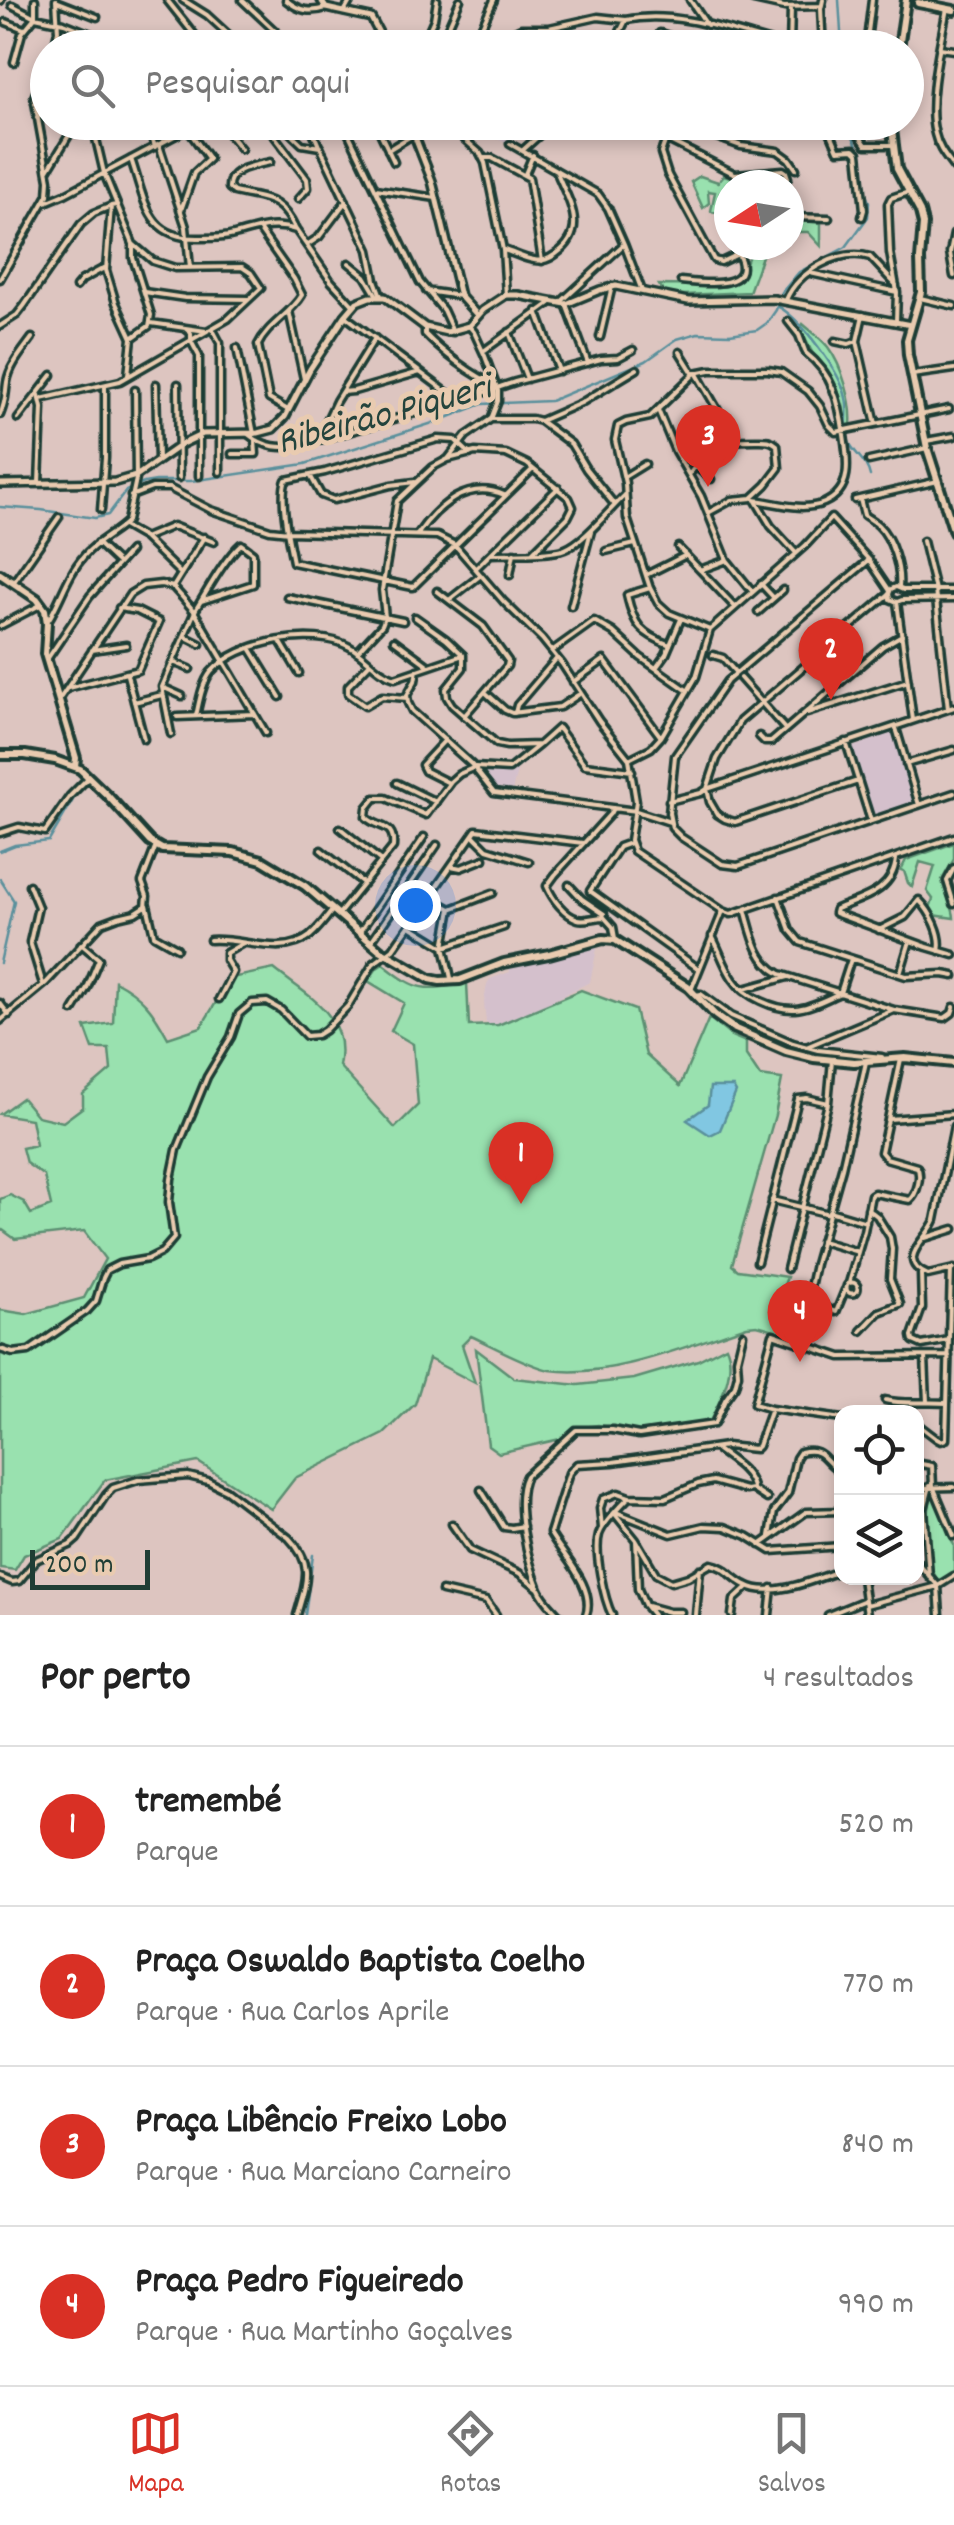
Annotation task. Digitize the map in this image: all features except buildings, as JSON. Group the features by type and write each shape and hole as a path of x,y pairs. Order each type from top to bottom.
{"main road":[{"path":"902,30 905,12 918,1 948,9"},
{"path":"892,140 897,168 922,222 920,298 906,348 926,444 950,503 954,532"},
{"path":"0,574 42,604 48,616 46,660 74,760 156,846 234,852 262,860 305,886 371,943 430,979 451,981 504,963 604,939 614,940 694,992 733,1028 786,1050 832,1060 901,1058 954,1063"},
{"path":"0,755 74,760"}],"street":[{"path":"14,62 24,29 35,17 34,0"},
{"path":"58,30 56,0 97,16"},
{"path":"167,0 191,30"},
{"path":"183,0 222,30"},
{"path":"242,0 275,30"},
{"path":"286,0 307,11 326,8 371,18 377,30"},
{"path":"321,0 326,8"},
{"path":"344,12 351,0"},
{"path":"429,30 438,0"},
{"path":"447,30 460,0"},
{"path":"480,30 494,0"},
{"path":"690,0 708,26"},
{"path":"753,0 791,8 822,3 823,30"},
{"path":"868,30 872,0"},
{"path":"12,5 35,17 79,30"},
{"path":"790,30 791,8"},
{"path":"948,9 932,122 939,146 954,167"},
{"path":"518,30 598,18 667,16 724,30"},
{"path":"620,30 626,20"},
{"path":"6,22 24,29"},
{"path":"940,48 954,50"},
{"path":"0,279 46,202 50,186 42,140"},
{"path":"48,170 67,140"},
{"path":"40,397 105,386 128,375 234,315 261,288 245,268 175,268 154,261 133,244 114,206 96,140"},
{"path":"155,140 181,210 190,268"},
{"path":"46,202 168,140"},
{"path":"181,210 194,173 209,160 196,140"},
{"path":"234,140 241,149"},
{"path":"278,140 307,179 308,188 298,199"},
{"path":"298,140 320,146"},
{"path":"317,140 369,250 379,296"},
{"path":"352,140 409,261 426,292 443,310 453,332"},
{"path":"383,140 394,162"},
{"path":"388,150 404,140"},
{"path":"416,140 432,181 460,296 477,315"},
{"path":"464,140 483,158 491,184 503,250 506,295"},
{"path":"523,150 534,140"},
{"path":"665,140 660,152 664,166 714,259"},
{"path":"667,140 727,170"},
{"path":"724,140 778,152 796,169"},
{"path":"833,140 838,151 854,149 858,153 862,218"},
{"path":"862,140 866,145 892,144"},
{"path":"510,144 592,190 605,204 642,291"},
{"path":"525,174 533,155"},
{"path":"483,158 492,158 525,174 530,183 542,261"},
{"path":"131,159 156,224 168,233 188,238 224,237 258,227 296,230"},
{"path":"270,162 232,174 229,188 277,204 288,214 353,305"},
{"path":"503,250 542,261 568,245 575,231 571,207 556,170"},
{"path":"376,190 436,198"},
{"path":"896,321 888,202 909,192"},
{"path":"307,245 346,201"},
{"path":"114,206 106,267 132,338 128,375"},
{"path":"0,326 17,315 81,224 94,213 114,206"},
{"path":"804,217 829,218"},
{"path":"258,227 302,295 261,338 258,348 269,399 288,410"},
{"path":"954,234 950,253 954,276"},
{"path":"133,244 133,258 151,323"},
{"path":"562,304 624,244"},
{"path":"785,300 795,284 844,255 870,257 896,288"},
{"path":"682,282 733,280 741,272 740,260"},
{"path":"349,263 365,276 379,296 436,331 453,332 469,326 477,315 506,295 562,304 612,286 688,301 774,298 911,325"},
{"path":"76,286 106,267"},
{"path":"810,273 896,288"},
{"path":"76,275 82,280"},
{"path":"600,336 612,286"},
{"path":"144,292 180,298 251,299"},
{"path":"426,292 460,296"},
{"path":"252,436 273,429 282,421 304,379 353,305 379,296"},
{"path":"920,298 954,306"},
{"path":"483,352 550,302"},
{"path":"562,304 588,363"},
{"path":"289,311 304,379"},
{"path":"537,311 559,371"},
{"path":"864,315 858,341 876,424"},
{"path":"345,316 458,401"},
{"path":"708,513 743,497 807,507 838,494 847,475 846,431 837,396 788,321"},
{"path":"132,338 151,323 209,330 220,343 220,472"},
{"path":"448,459 460,443 492,417 498,401 497,386 469,326"},
{"path":"425,327 425,334 432,341 482,380 497,386"},
{"path":"186,329 199,356 199,476"},
{"path":"509,332 526,379"},
{"path":"0,415 15,361 32,338"},
{"path":"317,441 341,392 375,338"},
{"path":"834,341 858,341"},
{"path":"232,454 256,454 237,348"},
{"path":"0,484 135,480 178,446 198,436 252,436 280,448 317,441 497,386 618,358 633,350"},
{"path":"680,352 735,440"},
{"path":"540,421 637,369"},
{"path":"912,376 954,369"},
{"path":"710,630 681,620 661,607 650,588 627,518 616,440 618,426 647,418 695,373 710,370 781,372 816,400 833,431 949,409"},
{"path":"341,392 420,372"},
{"path":"18,419 40,397 52,375"},
{"path":"156,384 158,460"},
{"path":"178,384 179,478"},
{"path":"101,510 105,386"},
{"path":"48,622 80,561 127,521 135,480 135,390"},
{"path":"39,484 40,397"},
{"path":"658,410 674,452 708,513 727,560 753,592"},
{"path":"492,417 540,421 567,440 614,504"},
{"path":"869,461 954,436"},
{"path":"470,454 460,443 449,439 432,441 284,482 293,562 413,587 533,468"},
{"path":"689,475 718,445 735,440 770,440 778,447 780,464 754,499"},
{"path":"357,652 385,617 382,600 397,501 433,467 448,459 496,452 533,468 558,488 573,507 533,552"},
{"path":"624,477 645,464"},
{"path":"696,466 711,479"},
{"path":"310,475 321,495 334,500 415,482"},
{"path":"913,720 899,576 890,543 878,525 864,516 857,500 938,481"},
{"path":"132,494 169,488 211,510 267,529 442,537 455,546 558,658 628,760 636,811 630,843 640,856 723,911 731,914 954,837"},
{"path":"476,568 558,488"},
{"path":"417,535 448,502 463,493 488,489 506,496"},
{"path":"492,554 566,549 625,495"},
{"path":"754,499 796,553"},
{"path":"13,583 59,517"},
{"path":"628,760 651,748 660,737 698,672 710,630 831,518 868,560 892,601 954,599"},
{"path":"123,526 144,538 181,574"},
{"path":"144,538 171,526 214,542"},
{"path":"571,606 592,527"},
{"path":"173,588 204,537"},
{"path":"669,801 951,708 936,590 923,540"},
{"path":"97,543 118,564"},
{"path":"606,551 635,544"},
{"path":"171,734 162,687 184,636 201,601 238,546 251,550 254,584 201,601"},
{"path":"678,547 735,608"},
{"path":"46,660 90,596 130,551"},
{"path":"510,575 514,553"},
{"path":"646,575 686,555"},
{"path":"700,570 727,560"},
{"path":"868,560 718,691 675,756 670,822 674,831 703,853 722,864 738,866 954,793"},
{"path":"450,600 482,575"},
{"path":"57,700 130,594 143,586 161,584 173,588 195,613 266,733"},
{"path":"761,584 773,598"},
{"path":"650,588 627,595 640,630 670,645"},
{"path":"858,782 735,822 717,814 707,789 714,766 745,715 889,593 901,588 954,590"},
{"path":"758,612 783,590"},
{"path":"436,591 483,626 508,659 507,666 464,716"},
{"path":"287,596 403,621"},
{"path":"0,626 42,604"},
{"path":"68,688 138,670 160,622 138,611 119,608"},
{"path":"415,617 463,655 463,668 447,686 448,701 502,746 539,745"},
{"path":"656,668 681,620"},
{"path":"552,651 592,621 611,630 688,691"},
{"path":"184,636 200,644"},
{"path":"759,736 769,743 883,646 902,636"},
{"path":"196,716 208,676 250,648 280,641 306,637 347,646 393,678 463,655"},
{"path":"394,640 429,666"},
{"path":"280,641 300,673"},
{"path":"92,650 126,645"},
{"path":"250,648 280,697"},
{"path":"712,655 724,658 785,730"},
{"path":"515,713 517,705 558,658"},
{"path":"573,682 604,660 660,737"},
{"path":"173,662 190,669"},
{"path":"370,663 348,686 348,694 365,706 382,696 407,698"},
{"path":"416,670 407,698 412,711 475,767 494,793 636,811 670,822"},
{"path":"126,675 144,739"},
{"path":"804,714 908,680"},
{"path":"162,687 182,696"},
{"path":"834,687 836,695 844,701"},
{"path":"485,692 508,712 515,713 560,707 580,694"},
{"path":"134,702 162,695"},
{"path":"177,718 255,714"},
{"path":"896,726 919,805"},
{"path":"210,940 273,946 298,942 313,933 393,846 390,830 366,817 374,798 386,798 426,815 456,775 475,767 513,768 558,728 585,765 632,772"},
{"path":"445,740 422,765 424,771 450,783"},
{"path":"846,742 870,821"},
{"path":"906,764 954,750"},
{"path":"0,833 19,827 45,832 86,774"},
{"path":"397,782 436,802"},
{"path":"603,915 576,918 556,902 548,889 550,880 613,808"},
{"path":"340,828 381,861"},
{"path":"475,833 584,843"},
{"path":"475,833 487,849 529,862"},
{"path":"0,1349 29,1351 93,1306 103,1278 112,1267 148,1258 169,1246 175,1235 169,1202 177,1150 202,1087 232,1037 239,1014 252,1004 267,1002 282,1010 306,1036 328,1028 348,1006 373,964 387,954 410,926 475,833"},
{"path":"359,933 424,837"},
{"path":"630,843 619,847 590,890 699,969"},
{"path":"371,943 437,845"},
{"path":"156,846 142,882 154,935 177,948"},
{"path":"321,850 363,883"},
{"path":"896,857 893,874 882,888 836,909 835,913 954,955"},
{"path":"451,866 461,868 484,859"},
{"path":"954,868 948,888 954,904"},
{"path":"29,885 38,905 30,942 43,984"},
{"path":"569,886 603,915 613,928 614,940"},
{"path":"429,897 451,909 493,893"},
{"path":"778,897 795,939 812,947 900,974 954,976"},
{"path":"880,930 904,917 920,900 940,937 939,951"},
{"path":"0,1021 43,984 102,923 135,914 147,905"},
{"path":"603,915 607,905"},
{"path":"376,906 389,916"},
{"path":"451,909 444,947 451,981"},
{"path":"745,909 763,960 788,978 894,1010 944,1018 954,1007"},
{"path":"723,911 699,969 694,992 736,1018 806,1047 889,1060"},
{"path":"410,926 444,947 504,928"},
{"path":"712,936 726,968 742,990 759,1000 794,1009 840,993"},
{"path":"900,974 910,941"},
{"path":"219,999 233,972 226,952 248,942"},
{"path":"73,1011 100,959 82,944"},
{"path":"840,993 851,959"},
{"path":"742,990 788,978"},
{"path":"0,1003 10,1015"},
{"path":"806,1047 894,1010"},
{"path":"866,1062 806,1300 836,1312 858,1252 871,1195 910,1200 920,1175 917,1167 882,1154 901,1058"},
{"path":"787,1269 828,1103 832,1060"},
{"path":"757,1262 798,1099 828,1103"},
{"path":"888,1118 954,1114"},
{"path":"949,1340 922,1345 912,1341 922,1308 922,1273 913,1256 935,1220 954,1126"},
{"path":"772,1200 866,1222"},
{"path":"861,1331 879,1312 900,1304 890,1278 890,1237 868,1209"},
{"path":"925,1238 954,1229"},
{"path":"821,1241 858,1252"},
{"path":"922,1273 933,1275 953,1270 946,1438 937,1438 924,1429"},
{"path":"845,1290 858,1290 848,1283"},
{"path":"539,1588 520,1498 522,1482 532,1468 576,1430 639,1435 714,1424 735,1386 742,1334"},
{"path":"834,1418 755,1405 773,1334 841,1356 948,1356"},
{"path":"925,1356 927,1402"},
{"path":"885,1400 947,1404"},
{"path":"586,1615 588,1598 550,1531 573,1467 584,1462 613,1462 730,1446 756,1448 771,1409"},
{"path":"715,1448 748,1475 752,1489"},
{"path":"770,1536 774,1512 788,1492 800,1452 820,1452 834,1468"},
{"path":"924,1464 932,1466 924,1508 929,1576"},
{"path":"0,1577 17,1582 36,1560 70,1545 113,1488 138,1480 194,1477 226,1490 297,1547 306,1563 306,1577 296,1615"},
{"path":"612,1615 602,1584 598,1542 602,1499 618,1493 665,1498 712,1481 752,1489 767,1499"},
{"path":"931,1486 954,1536"},
{"path":"924,1487 954,1486"},
{"path":"480,1490 500,1524 523,1526"},
{"path":"602,1528 629,1497"},
{"path":"760,1545 806,1512 834,1511"},
{"path":"616,1513 652,1569 672,1582 709,1564 722,1566 748,1587 800,1585 834,1573"},
{"path":"616,1513 666,1534 712,1525 725,1527 771,1551 834,1547"},
{"path":"452,1524 470,1550 519,1573 539,1588 559,1615"},
{"path":"636,1540 637,1580 644,1605 653,1615"},
{"path":"696,1615 700,1569"},
{"path":"924,1570 938,1586 940,1615"},
{"path":"828,1615 938,1586 954,1576"},
{"path":"865,1585 867,1615"},
{"path":"732,1615 734,1600 748,1587"},
{"path":"769,1615 772,1588"},
{"path":"442,1592 486,1601 496,1615"},
{"path":"644,1605 681,1612"}],"shaded area":[{"path":"891,733 914,801 874,815 853,747"},
{"path":"518,767 512,791 495,787 481,772 511,771"},
{"path":"598,944 590,982 508,1023 495,1027 486,1023 487,984 490,979 510,972 508,965"}],"green space":[{"path":"700,176 714,181 714,192 708,191 709,203 703,208 691,182"},
{"path":"804,221 821,223 821,246 804,232"},
{"path":"747,260 761,260 749,292 685,295 664,293 659,285 726,286 740,280"},
{"path":"803,324 825,344 838,364 848,395 851,425 845,425 835,383 812,352 800,329"},
{"path":"954,843 954,859 942,880 954,918 933,915 933,899 927,891 935,866 920,862 912,887 901,870 906,860"},
{"path":"383,964 404,980 422,987 467,983 469,1026 498,1025 581,990 635,1010 646,1055 680,1086 709,1018 731,1036 746,1042 746,1055 760,1076 782,1079 732,1265 738,1270 787,1277 781,1293 793,1302 789,1334 747,1326 650,1359 574,1371 541,1368 471,1336 462,1345 475,1383 429,1359 415,1404 384,1434 295,1478 271,1509 198,1462 105,1480 62,1539 24,1555 15,1570 0,1568 0,1310 26,1314 84,1298 105,1259 84,1231 15,1239 0,1228 0,1199 10,1195 24,1202 31,1214 51,1206 44,1176 26,1163 22,1148 36,1145 31,1119 0,1114 22,1098 37,1116 63,1122 83,1107 83,1094 111,1070 109,1049 93,1049 85,1027 113,1023 115,981 146,1005 168,1038 201,1027 231,978 274,969 313,999 332,1020 341,1048 339,1066 395,1128 418,1105 413,1044 391,1031 404,1003 368,981"},
{"path":"726,1346 728,1375 710,1421 641,1432 598,1425 576,1428 560,1439 499,1453 488,1445 476,1349 514,1378 578,1385 634,1379 698,1360"},
{"path":"932,1490 954,1545 954,1572 939,1582 929,1551"}],"water":[{"path":"710,1087 733,1087 736,1092 720,1130 710,1135 687,1120 708,1105"}],"waterway":[{"name":"Ribeirão Piqueri","path":"839,0 841,30"},
{"name":"Ribeirão Piqueri","path":"854,140 862,156 862,171"},
{"name":"Ribeirão Piqueri","path":"0,507 95,518 108,515 126,491 144,483 191,481 305,464 482,404 550,401 646,361 677,339 698,333 757,330 767,323 782,292 799,272 846,247 868,217 869,202 864,189"},
{"path":"777,306 808,333 843,387 848,439 870,476"},
{"path":"0,851 49,841 77,793"},
{"path":"0,879 14,901 0,963"},
{"path":"305,1615 313,1555"}],"place":[{"name":"Praça Libêncio Freixo Lobo","path":"708,487"},
{"name":"Praça Oswaldo Baptista Coelho","path":"831,700"},
{"name":"tremembé","path":"521,1204"},
{"name":"Praça Pedro Figueiredo","path":"800,1362"}]}
